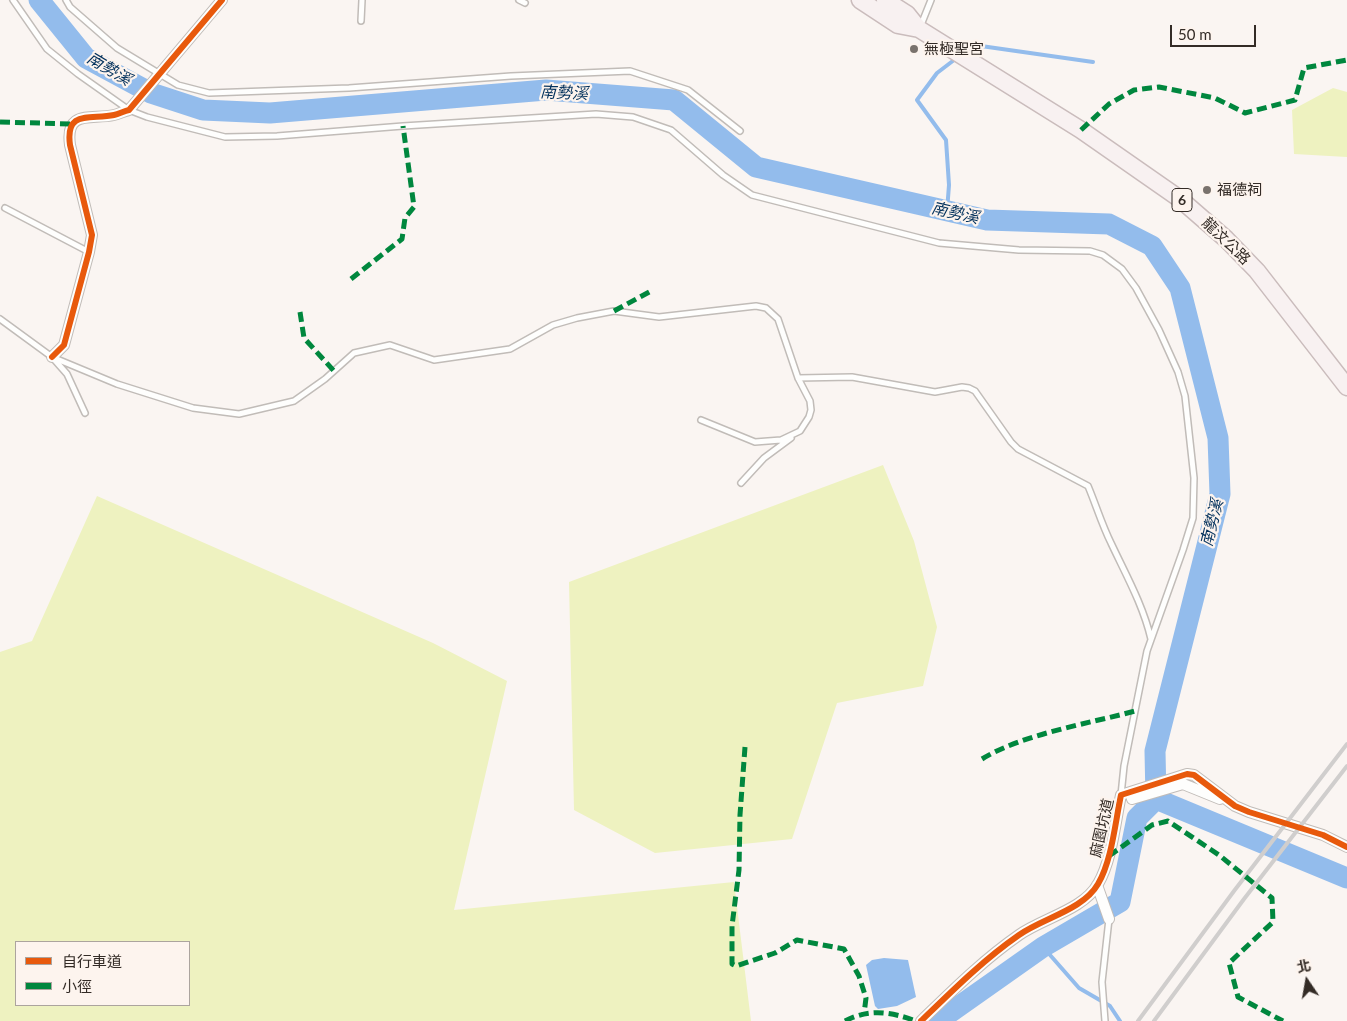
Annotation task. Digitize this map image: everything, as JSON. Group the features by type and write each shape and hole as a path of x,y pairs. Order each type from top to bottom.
{"main road":[{"name":"6","path":"860,0 898,25 919,29"},
{"name":"6","path":"885,0 907,14 919,29"},
{"name":"龍汶公路","path":"919,29 1081,130 1180,199 1226,239 1257,271 1347,387"}],"street":[{"path":"52,357 64,345 90,252 92,235 69,135 72,124 79,118 113,115 131,107 222,0"},
{"path":"1120,799 1185,779 1249,812 1322,835 1347,847"},
{"name":"麻園坑道","path":"921,1021 968,976 1019,935 1082,902 1097,886 1106,868 1120,799"},
{"path":"1097,886 1109,919"}],"lane":[{"path":"13,0 47,49 78,74 147,117 225,137 277,136 558,115 596,114 633,117 671,130 723,175 752,196 939,243 1019,250 1090,251 1103,255 1122,269 1136,288 1159,330 1178,372 1185,396 1194,478 1193,518 1147,650 1124,766 1120,799"},
{"path":"66,0 70,7 117,48 157,75 178,85 209,93 349,88 511,76 630,71 688,90 740,131"},
{"path":"360,21 362,0"},
{"path":"519,0 525,3"},
{"path":"919,29 931,0"},
{"path":"4,208 90,252"},
{"path":"52,357 117,384 193,408 238,414 294,401 325,379 354,353 390,345 434,360 510,349 553,325 614,311 659,317 756,306 766,308 778,318 798,378 810,401 811,410 800,431 764,458 741,482"},
{"path":"0,319 52,357 67,374 85,413"},
{"path":"798,378 852,377 935,392 962,387 975,391 1010,442 1018,449 1088,486 1110,542 1136,593 1146,618 1151,640"},
{"path":"701,420 755,442 781,440 800,431"},
{"path":"1105,1021 1102,982 1109,919"}],"green space":[{"path":"1333,88 1347,92 1347,157 1294,154 1292,110"},
{"path":"883,465 914,541 937,627 923,686 837,703 792,839 655,853 574,810 569,582"},
{"path":"97,496 433,643 507,681 454,910 734,882 751,1021 0,1021 0,652 32,641"}],"water":[{"path":"884,958 908,960 916,997 897,1006 878,1009 875,1006 866,965 872,960"}],"waterway":[{"name":"南勢溪","path":"39,0 86,58 151,93 203,110 270,113 546,90 674,100 756,167 987,220 1109,224 1152,246 1180,288 1218,438 1220,494 1155,751 1156,799 1347,878"},
{"path":"966,52 974,45 1093,62"},
{"path":"947,211 949,185 946,140 917,100 937,73 958,57"},
{"path":"938,1021 1043,947 1120,902 1137,818 1156,799"},
{"path":"1043,947 1079,988 1110,1006 1120,1021"}],"railway":[{"path":"1138,1021 1234,891 1347,744"},
{"path":"1154,1021 1244,899 1347,766"}],"marked path":[{"path":"1081,130 1109,104 1134,90 1159,87 1215,98 1245,113 1295,100 1304,68 1347,60"},
{"path":"0,122 72,124"},
{"path":"351,279 402,239 405,218 414,207 403,126"},
{"path":"614,311 653,290"},
{"path":"300,312 304,338 334,371"},
{"path":"982,759 998,750 1036,736 1135,711"},
{"path":"745,747 740,815 739,870 732,926 732,964 736,966 775,953 797,940 844,949 859,976 866,998 864,1014"},
{"path":"1109,856 1152,825 1168,821 1219,855 1272,898 1273,922 1229,963 1238,997 1283,1021"},
{"path":"845,1021 863,1014 872,1013 898,1015 916,1021"}],"cycle path":[{"path":"52,357 64,345 92,235 70,145 72,126 82,118 114,115 129,110 222,0"},
{"path":"921,1021 968,976 1019,935 1073,907 1091,893 1098,884 1107,864 1121,795 1187,774 1194,775 1235,806 1323,835 1347,847"}],"place":[{"name":"無極聖宮","path":"914,49"},
{"name":"福德祠","path":"1207,190"}]}
